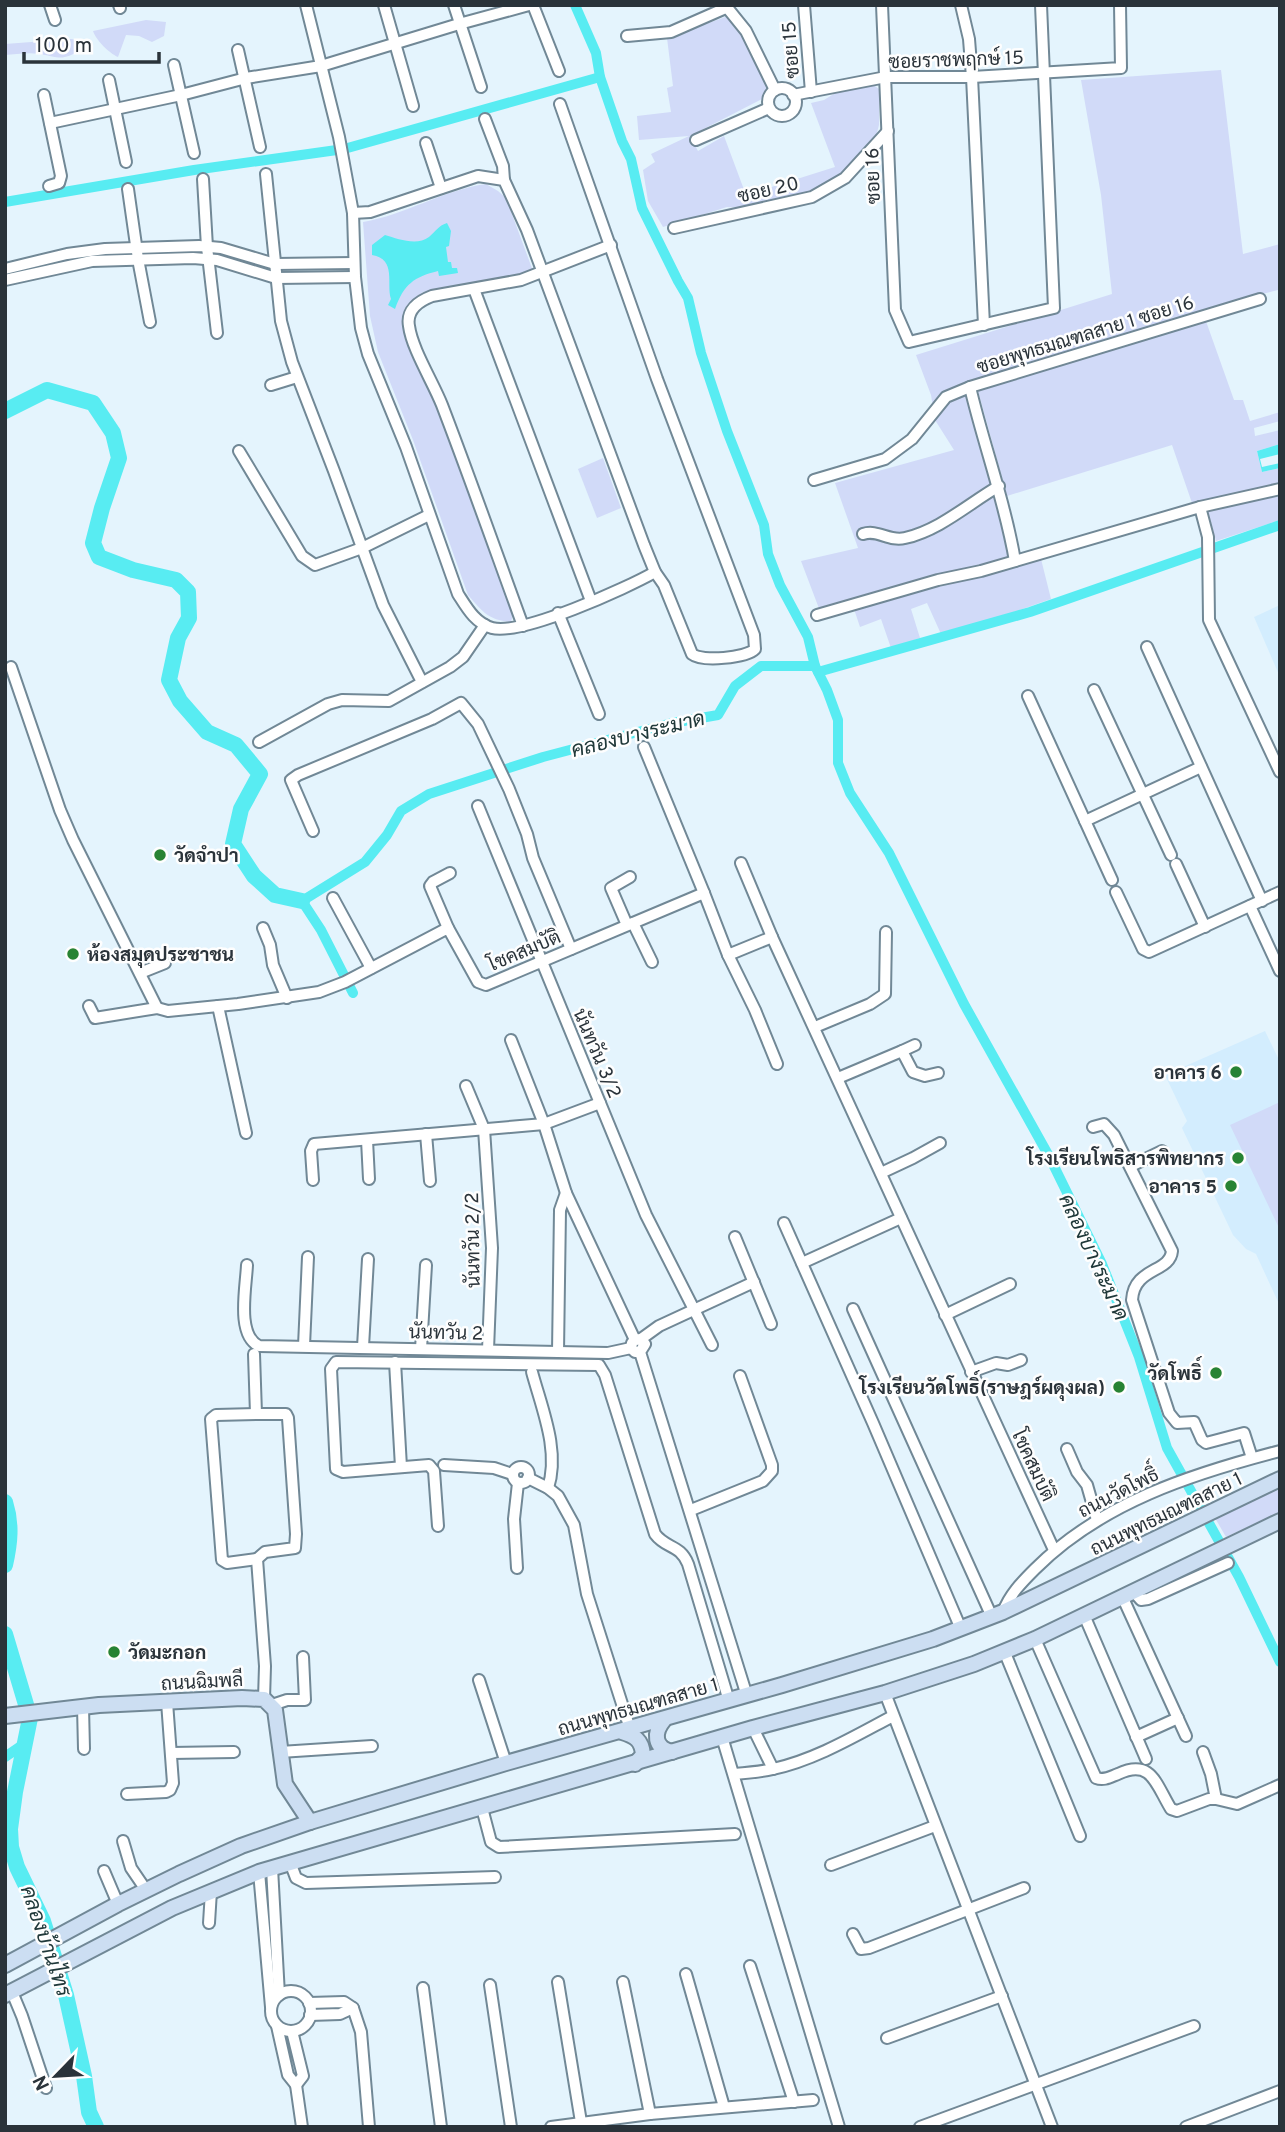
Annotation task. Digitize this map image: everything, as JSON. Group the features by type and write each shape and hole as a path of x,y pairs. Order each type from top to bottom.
{"main road":[{"name":"ถนนพุทธมณฑลสาย 1","path":"9,1963 146,1890 242,1846 310,1822 506,1763 747,1696 961,1629 1280,1479"},
{"path":"13,1991 211,1891 265,1870 753,1728 884,1693 1004,1653 1280,1521"},
{"name":"ถนนฉิมพลี","path":"5,1716 83,1707 167,1702 268,1702"},
{"path":"268,1702 277,1717 285,1784 310,1822"},
{"path":"664,1720 657,1728 656,1739 662,1748 673,1752"},
{"path":"626,1730 641,1744 643,1755 635,1764"}],"street":[{"path":"50,5 55,20"},
{"path":"306,5 345,164 353,212 354,263 361,328 368,354 406,447 458,594 468,611 494,629 523,626 633,584 655,572"},
{"path":"384,5 413,106"},
{"path":"454,5 481,87"},
{"path":"50,123 246,78 321,66 531,5 559,71"},
{"name":"ซอย 15","path":"804,5 811,92"},
{"name":"ซอย 16","path":"881,5 895,310 909,342 984,325"},
{"path":"961,5 969,39 972,77 984,325 1054,308 1041,5"},
{"name":"ซอยราชพฤกษ์ 15","path":"775,90 787,90 793,95 886,78 1044,74 1121,68 1120,5"},
{"path":"627,36 671,32 727,6 746,31 775,90 768,100 769,108 779,116 788,114 794,108 793,95"},
{"path":"238,50 260,147"},
{"path":"174,65 194,153"},
{"path":"109,80 126,162"},
{"path":"44,95 61,176 59,183 49,186"},
{"path":"485,119 503,166 504,180 527,230 655,572 664,585 692,654 695,657 747,655 754,650 754,635 657,379 560,104"},
{"path":"696,140 769,108"},
{"name":"ซอย 20","path":"674,228 812,197 845,178 888,131"},
{"path":"426,143 441,188"},
{"path":"266,174 276,278 286,343 383,604 422,682"},
{"path":"353,212 370,212 478,176 504,180"},
{"path":"203,180 207,247 217,333"},
{"path":"128,189 150,323"},
{"path":"523,626 441,402 408,325 410,312 419,301 432,296 521,280 611,245"},
{"path":"5,279 137,253 207,247 220,248 275,264 354,263"},
{"path":"5,269 67,254 105,249 209,259 276,278 355,277"},
{"path":"474,289 591,601"},
{"name":"ซอยพุทธมณฑลสาย 1 ซอย 16","path":"1016,561 999,486 970,387 1260,299"},
{"path":"271,385 298,377"},
{"path":"814,480 885,458 912,439 946,397 970,387"},
{"path":"239,452 308,562 315,565 362,548 429,515"},
{"path":"863,534 875,532 897,540 914,536 938,527 999,486"},
{"path":"817,615 1200,508 1280,489"},
{"path":"1200,508 1208,537 1209,620 1280,772"},
{"path":"558,613 599,714"},
{"path":"259,742 342,699 389,701 463,657 485,625"},
{"path":"1147,647 1262,901"},
{"path":"11,667 60,810 90,877 157,1008"},
{"path":"1094,690 1205,927"},
{"path":"1028,696 1112,880"},
{"path":"313,831 291,780 432,719 461,703 478,724 509,788 527,834 533,858 571,949"},
{"path":"644,747 728,955 777,1064"},
{"path":"1085,821 1201,767"},
{"name":"นันทวัน 3/2","path":"478,806 658,1242 712,1345"},
{"name":"โชคสมบัติ","path":"741,863 944,1315 1054,1550"},
{"path":"89,1006 95,1018 157,1008 168,1011 319,992 448,928 430,886 450,873"},
{"path":"629,877 611,888 652,962"},
{"path":"1116,892 1146,951 1280,892"},
{"name":"โชคสมบัติ","path":"448,928 480,985 492,983 704,893"},
{"path":"333,898 371,968"},
{"path":"1250,906 1280,971"},
{"path":"263,928 270,945 273,965 287,998"},
{"path":"815,1027 870,1004 885,994 886,932"},
{"path":"728,955 772,937"},
{"path":"140,973 166,963"},
{"path":"218,1006 246,1133"},
{"path":"511,1040 544,1124 566,1193 637,1345 691,1510 747,1696"},
{"path":"838,1077 915,1045"},
{"path":"902,1051 913,1072 925,1076 938,1073"},
{"name":"นันทวัน 2/2","path":"466,1086 484,1129 492,1248 488,1350"},
{"path":"313,1180 312,1146 544,1124 600,1103"},
{"path":"1093,1127 1108,1126 1171,1251 1170,1259 1136,1282 1132,1289 1132,1300 1167,1406 1177,1423 1194,1422 1206,1443 1244,1433 1252,1458"},
{"path":"426,1135 429,1181"},
{"path":"367,1140 369,1179"},
{"path":"881,1173 940,1143"},
{"path":"1130,1166 1162,1151"},
{"path":"558,1352 560,1210 566,1193"},
{"path":"802,1263 901,1218"},
{"path":"784,1223 961,1629"},
{"path":"735,1237 771,1324"},
{"path":"304,1346 308,1257"},
{"path":"363,1347 369,1259"},
{"path":"247,1265 245,1325 249,1339 257,1350 256,1414"},
{"path":"421,1349 426,1265"},
{"path":"637,1345 659,1326 754,1282"},
{"path":"944,1315 1010,1284"},
{"path":"853,1308 997,1614"},
{"name":"นันทวัน 2","path":"257,1350 304,1346 608,1353 637,1345"},
{"path":"971,1372 996,1363 1008,1365 1021,1360"},
{"path":"438,1526 432,1468 424,1465 343,1472 336,1469 333,1365 340,1361 594,1364 602,1368 655,1534 658,1540 684,1555 729,1700"},
{"path":"395,1362 401,1467"},
{"path":"532,1372 552,1451 552,1475 548,1488"},
{"path":"691,1510 763,1481 772,1471 740,1376"},
{"path":"216,1415 288,1415 295,1548 264,1552 257,1559 227,1563 222,1560 211,1419 216,1415"},
{"path":"1067,1449 1077,1472 1087,1485 1097,1520"},
{"name":"ถนนวัดโพธิ์","path":"997,1614 1016,1589 1054,1550 1097,1520 1196,1474 1280,1451"},
{"path":"444,1465 494,1468 548,1488 562,1503 574,1525 587,1594 626,1730"},
{"path":"517,1568 514,1518 519,1478"},
{"path":"257,1559 268,1702 304,1700 303,1657"},
{"path":"1128,1594 1140,1600 1147,1600 1228,1563"},
{"path":"1128,1594 1186,1736"},
{"path":"1084,1615 1146,1759"},
{"path":"1035,1639 1096,1778 1105,1779 1136,1768 1143,1770 1154,1779 1174,1811 1216,1798 1237,1804 1280,1786"},
{"path":"1004,1653 1080,1836"},
{"path":"479,1680 506,1763"},
{"path":"884,1693 1052,2127"},
{"path":"127,1794 170,1790 173,1783 167,1702"},
{"path":"83,1707 84,1749"},
{"path":"734,1774 773,1769 841,1744 893,1716"},
{"path":"1136,1737 1178,1718"},
{"path":"753,1728 773,1769"},
{"path":"722,1737 839,2127"},
{"path":"280,1752 372,1746"},
{"path":"171,1754 234,1752"},
{"path":"1203,1752 1216,1798"},
{"path":"482,1808 491,1842 499,1847 735,1834"},
{"path":"831,1865 935,1826"},
{"path":"123,1841 131,1868 146,1890"},
{"path":"290,1862 296,1878 306,1883 495,1877"},
{"path":"265,1870 279,1995"},
{"path":"265,1870 272,2017 277,2026 288,2075 296,2085 302,2127"},
{"path":"104,1871 118,1904"},
{"path":"853,1934 858,1947 863,1950 1024,1888"},
{"path":"209,1923 211,1891"},
{"path":"750,1966 794,2102"},
{"path":"686,1974 724,2107"},
{"path":"558,1982 581,2122"},
{"path":"623,1982 650,2114"},
{"path":"490,1985 511,2127"},
{"path":"423,1988 440,2127"},
{"path":"13,1991 46,2088"},
{"path":"271,2007 279,1995 285,1992 298,1993 309,2009 340,2014 353,2008 361,2032 369,2127"},
{"path":"887,2038 1002,1996"},
{"path":"277,2026 292,2031 304,2026 309,2009"},
{"path":"920,2127 1194,2026"},
{"path":"292,2031 303,2076 296,2085"},
{"path":"1186,2127 1280,2091"},
{"path":"551,2127 650,2114 813,2100"}],"shaded area":[{"path":"728,16 742,31 753,49 768,88 762,99 690,136 698,151 724,136 746,195 835,167 811,103 824,100 840,90 872,84 879,89 879,125 875,140 837,180 800,196 745,208 727,207 663,227 648,201 643,170 655,162 651,154 689,136 639,140 637,116 671,112 667,88 673,86 667,38"},
{"path":"146,20 166,22 164,36 152,42 139,36 126,35 118,57 103,46 93,31"},
{"path":"78,40 83,49 66,57 31,53 5,55 5,44"},
{"path":"1221,70 1243,254 1280,244 1280,294 1278,290 1202,310 1234,400 1243,400 1250,421 1280,412 1280,421 1254,428 1255,436 1280,430 1280,444 1257,451 1262,472 1280,468 1280,520 1216,541 1205,500 1192,503 1172,445 1007,496 978,391 969,392 1014,565 1041,559 1051,599 977,625 941,634 927,603 911,609 920,638 891,648 881,619 860,627 854,609 823,619 801,561 858,548 835,483 954,450 935,420 931,395 916,355 1112,294 1101,195 1081,80"},
{"path":"486,184 506,198 533,271 502,280 423,292 405,311 405,329 439,408 514,611 511,622 486,614 468,595 413,440 378,352 370,316 363,222 394,214 455,191"},
{"path":"603,458 621,508 597,518 578,469"},
{"path":"1280,605 1280,677 1254,617"},
{"name":"โรงเรียนโพธิสารพิทยากร","path":"1265,1031 1280,1062 1280,1306 1256,1254 1246,1249 1233,1235 1182,1128 1187,1121 1165,1075"},
{"path":"1280,1102 1280,1230 1230,1125"},
{"path":"1280,1488 1280,1512 1226,1537 1215,1518"}],"water":[{"path":"447,223 451,231 449,246 446,247 448,262 451,262 452,268 457,268 458,273 439,276 438,271 422,276 406,288 395,309 388,305 391,299 388,267 380,257 372,255 372,245 385,235 407,241 424,240"},
{"path":"1280,444 1280,454 1260,459 1262,467 1280,463 1280,468 1262,472 1257,451"}],"waterway":[{"name":"คลองบางระมาด","path":"575,5 596,53 600,77 631,159 642,208 688,298 701,353 727,431 764,525 768,554 780,585 808,637 815,666 838,720 838,763 850,793 889,853 964,1004 1050,1158 1102,1264 1139,1357 1167,1448 1239,1577 1280,1662"},
{"path":"5,202 194,170 344,149 600,77"},
{"name":"คลองบางระมาด","path":"5,411 47,390 93,403 113,433 119,458 93,543 99,557 133,570 176,580 188,592 189,618 178,638 169,680 180,701 207,732 236,745 260,774 241,809 233,844 254,876 275,895 302,901"},
{"path":"818,672 1030,612 1280,525"},
{"name":"คลองบางระมาด","path":"353,993 321,930 302,901 365,862 387,835 401,811 429,794 543,757 672,723 718,715 735,686 761,666 815,666"},
{"name":"คลองบ้านไทร","path":"5,1502 9,1518 5,1565"},
{"name":"คลองบ้านไทร","path":"5,1634 30,1718 15,1792 10,1829 11,1847 17,1867 43,1921 66,1995 89,2112 96,2127"},
{"path":"5,1757 24,1744"}],"place":[{"name":"วัดจำปา","path":"160,855"},
{"name":"ห้องสมุดประชาชน","path":"73,954"},
{"name":"อาคาร 6","path":"1236,1072"},
{"name":"โรงเรียนโพธิสารพิทยากร","path":"1238,1158"},
{"name":"อาคาร 5","path":"1231,1186"},
{"name":"วัดโพธิ์","path":"1216,1373"},
{"name":"โรงเรียนวัดโพธิ์(ราษฎร์ผดุงผล)","path":"1119,1387"},
{"name":"วัดมะกอก","path":"114,1652"}]}
